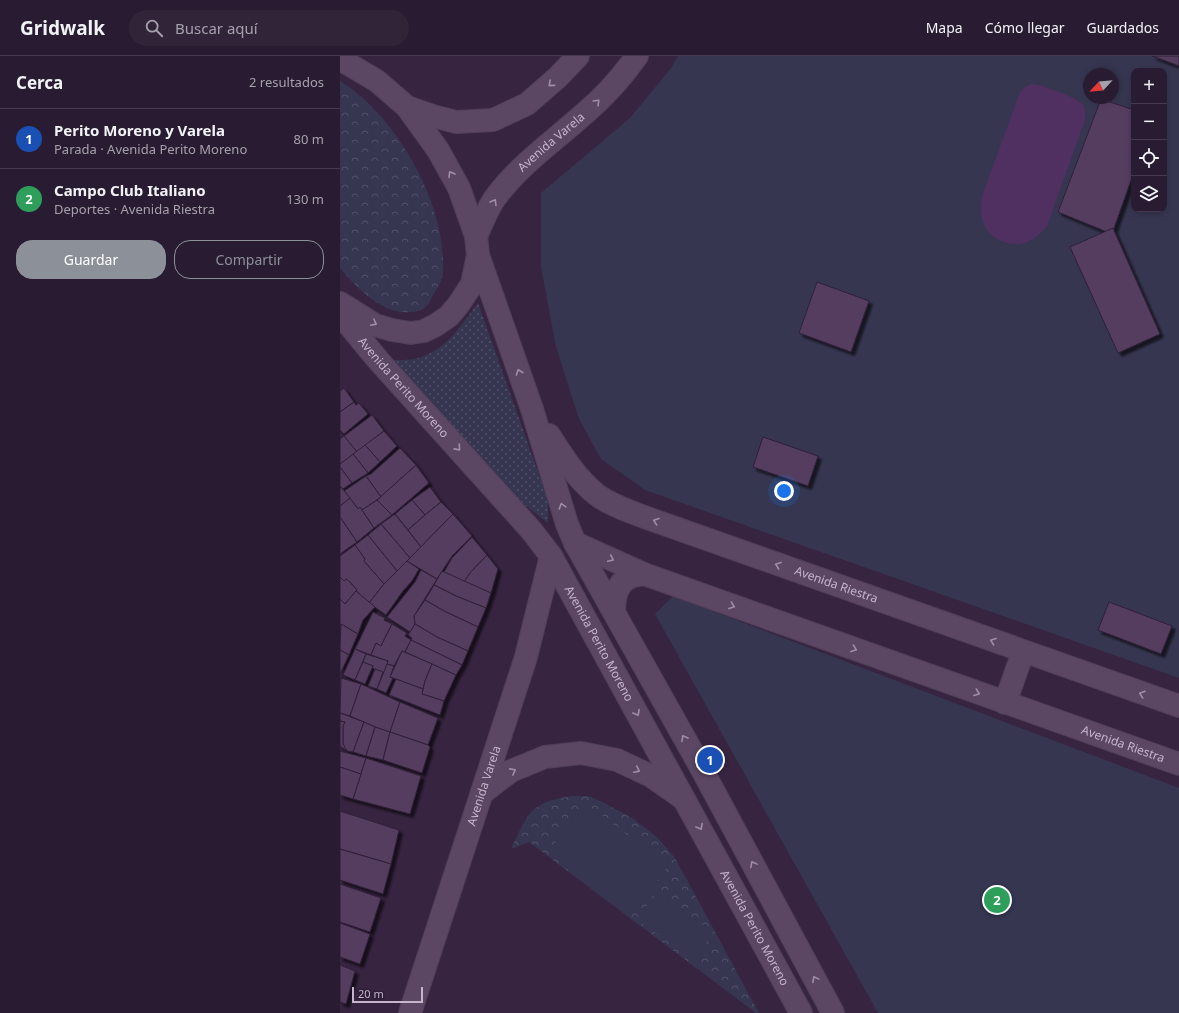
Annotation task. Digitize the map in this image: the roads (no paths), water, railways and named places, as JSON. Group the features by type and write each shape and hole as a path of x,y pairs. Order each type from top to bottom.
{"main road":[{"path":"357,56 377,81"},
{"path":"407,107 456,122 493,120 527,104 558,77 578,56"},
{"name":"Avenida Varela","path":"340,303 375,325 411,333 436,325 449,316 460,304 472,284 477,246 495,199 508,182 543,149 586,113 623,75 637,56"},
{"path":"340,59 377,81 407,107 438,150 459,188 532,409 567,524 575,543 699,764 833,1013"},
{"name":"Avenida Perito Moreno","path":"340,314 378,360 531,530 551,556 801,1013"},
{"name":"Avenida Riestra","path":"532,409 565,460 579,478 598,496 624,509 1023,652 1179,706"},
{"path":"551,556 575,543"},
{"name":"Avenida Riestra","path":"575,543 644,574 1179,764"},
{"name":"Avenida Varela","path":"410,1013 526,657 551,556"},
{"path":"614,612 614,598 619,586 630,577 644,574"},
{"path":"1005,703 1023,652"},
{"path":"482,794 511,771 518,768 545,757 581,753 617,760 651,776 685,799"}],"place":[{"name":"Perito Moreno y Varela","path":"710,760"},
{"name":"Campo Club Italiano","path":"997,900"}]}
